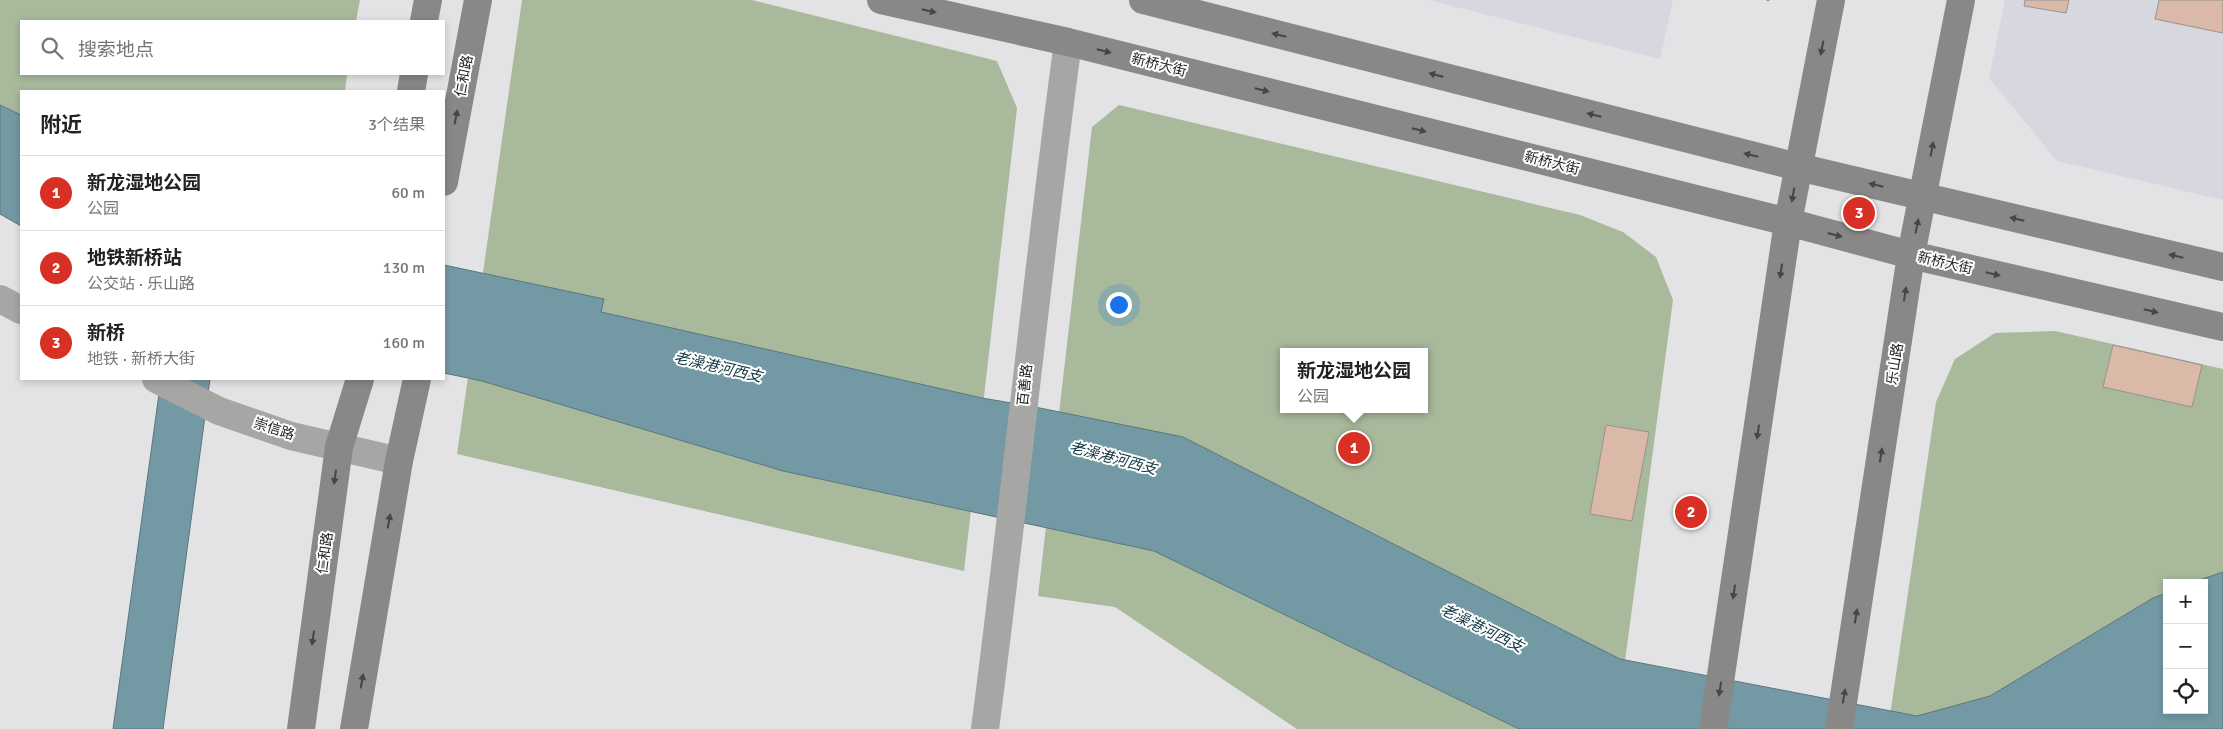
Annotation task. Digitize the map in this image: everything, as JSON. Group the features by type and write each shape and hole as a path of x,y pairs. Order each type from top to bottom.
{"street":[{"path":"424,20 428,0"},
{"name":"仁和路","path":"445,177 478,0"},
{"name":"新桥大街","path":"881,0 1068,42 1788,222 1911,255 2223,327"},
{"path":"1143,0 1798,167 2223,267"},
{"path":"1714,729 1788,222 1831,0"},
{"name":"乐山路","path":"1839,729 1911,255 1961,0"},
{"name":"百善路","path":"985,729 1008,554 1045,214 1068,42"},
{"path":"411,90 414,75"},
{"path":"0,300 20,310"},
{"name":"崇信路","path":"158,380 219,411 291,436 399,461"},
{"name":"仁和路","path":"301,729 339,447 360,380"},
{"path":"354,729 399,461 416,380"}],"shaded area":[{"path":"1429,0 1673,0 1660,59"},
{"path":"2005,0 2223,0 2223,200 2057,161 1989,78"}],"green space":[{"path":"0,0 360,0 356,20 20,20 20,75 347,75 345,90 20,90 20,115 0,105"},
{"path":"522,0 752,0 997,61 1017,108 964,571 457,454"},
{"path":"1119,105 1580,215 1623,232 1656,257 1673,300 1616,729 1297,729 1115,607 1038,596 1092,127"},
{"path":"2055,331 2223,369 2223,729 1888,729 1936,402 1955,359 1995,333"}],"water":[{"path":"0,105 20,115 20,225 0,214"},
{"name":"老澡港河西支","path":"445,265 604,299 601,312 982,398 1183,437 1620,659 1917,716 1990,696 2153,598 2163,594 2163,714 2208,714 2208,579 2203,579 2223,572 2223,729 1519,729 1154,551 783,471 482,381 445,373"},
{"path":"161,380 210,380 163,729 113,729"}],"building":[{"path":"2025,0 2069,0 2066,13 2024,6"},
{"path":"2159,0 2223,0 2223,33 2155,19"},
{"path":"2113,345 2202,365 2192,407 2103,387"},
{"path":"1606,425 1649,432 1632,521 1590,514"}],"place":[{"name":"新桥","path":"1859,213"},
{"name":"新龙湿地公园","path":"1354,448"},
{"name":"地铁新桥站","path":"1691,512"}]}
